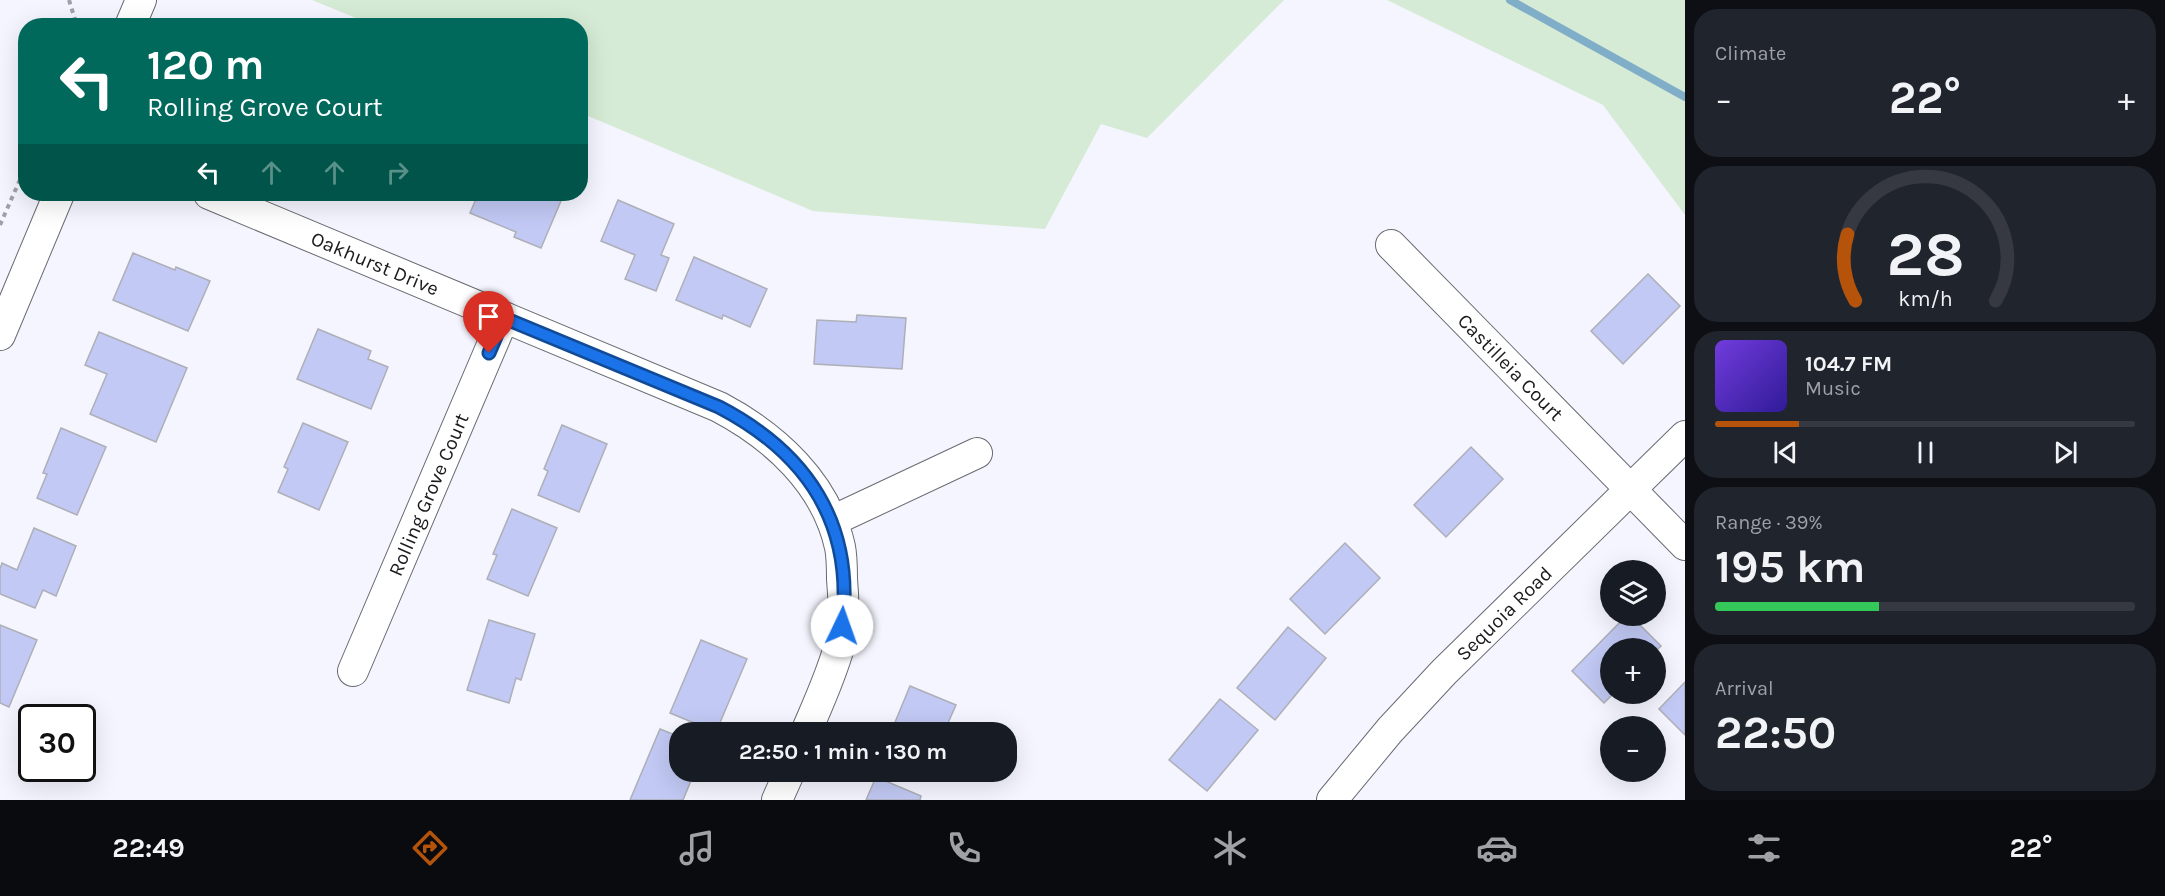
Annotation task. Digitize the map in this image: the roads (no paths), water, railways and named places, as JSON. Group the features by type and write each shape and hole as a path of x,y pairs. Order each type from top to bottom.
{"street":[{"path":"133,18 141,0"},
{"path":"0,335 56,201"},
{"name":"Oakhurst Drive","path":"225,201 719,407 765,435 796,464 824,504 840,548 844,606 839,646 810,722"},
{"name":"Castilleia Court","path":"1390,245 1685,545"},
{"name":"Rolling Grove Court","path":"353,671 504,318"},
{"name":"Sequoia Road","path":"1332,800 1390,730 1444,672 1685,436"},
{"path":"832,521 977,453"},
{"path":"777,800 785,782"}],"waterway":[{"path":"1510,0 1685,97"}]}
